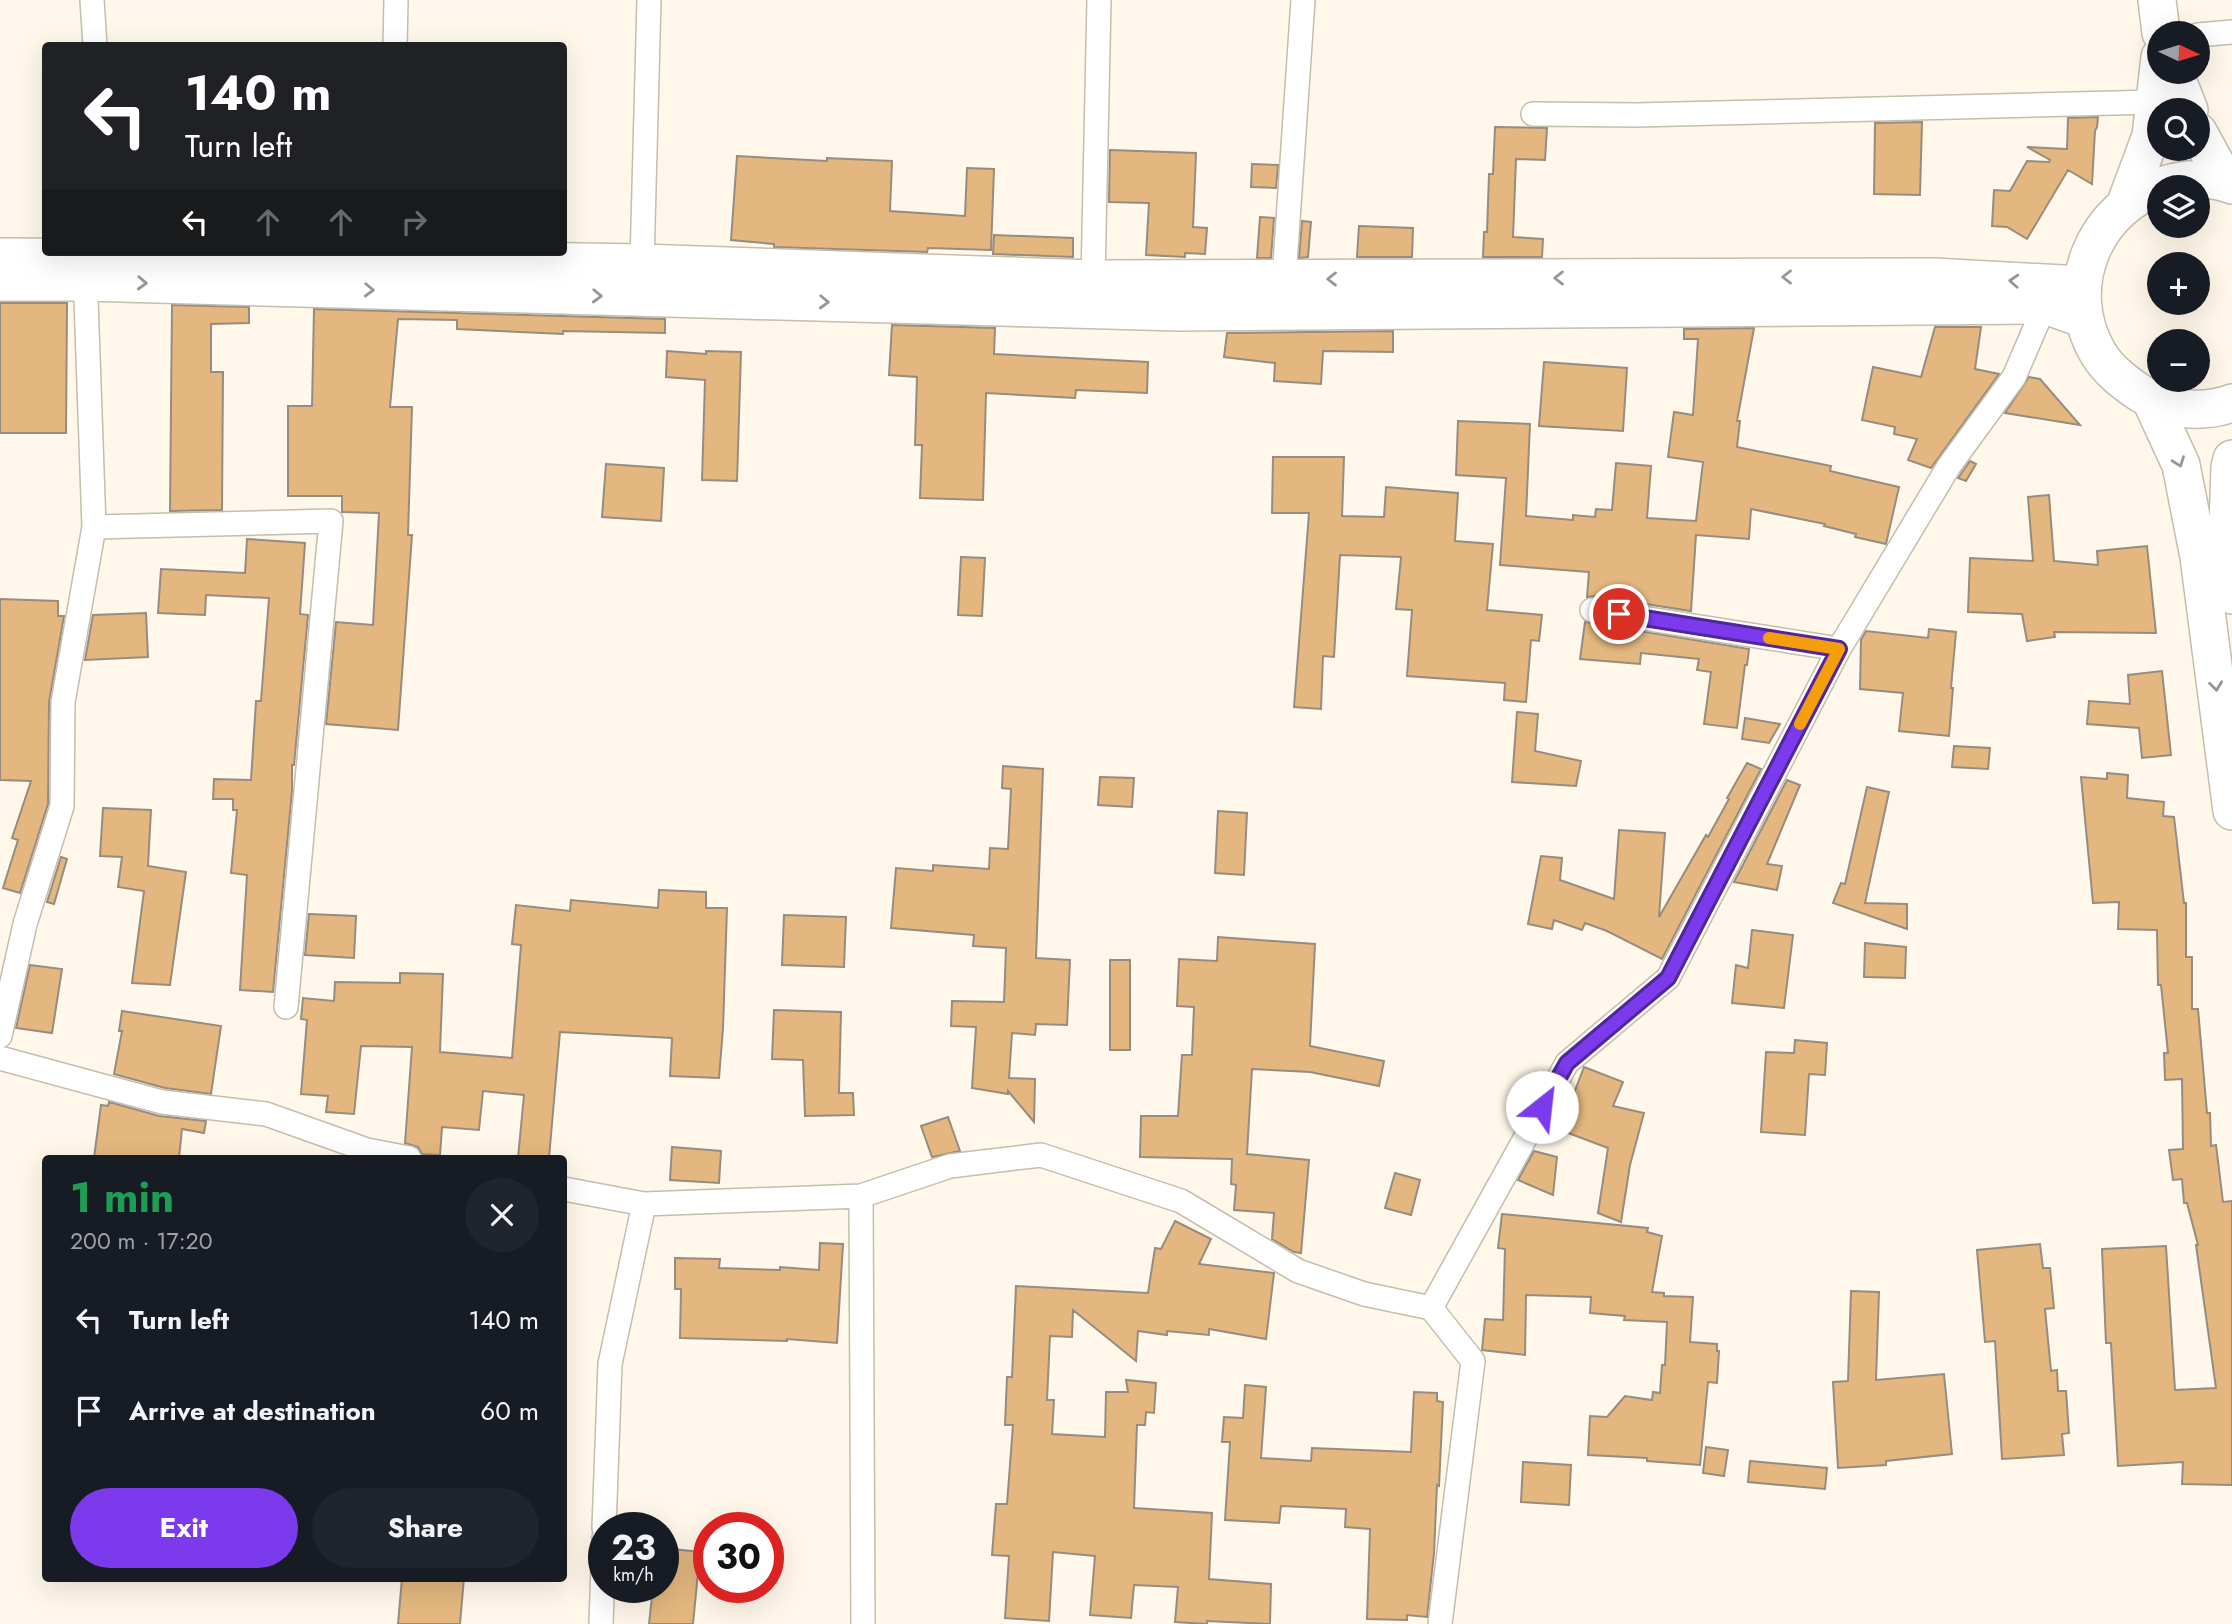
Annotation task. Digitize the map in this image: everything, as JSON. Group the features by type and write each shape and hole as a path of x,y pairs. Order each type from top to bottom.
{"main road":[{"path":"2157,0 2160,21"},
{"path":"2126,203 2147,147"},
{"path":"2210,152 2229,184"},
{"path":"2229,184 2200,179 2174,181 2149,189 2126,203 2105,226 2089,253 2084,302 2098,353 2121,380 2151,400 2175,407 2199,410 2232,403"},
{"path":"0,282 99,262 393,256 1093,279 1934,277 2084,302"},
{"path":"0,257 1179,312 2045,306 2084,302"},
{"path":"2151,400 2181,465 2187,491 2199,557 2232,811"},
{"path":"2232,459 2227,555 2232,595"}],"street":[{"path":"92,0 96,42"},
{"path":"395,42 396,0"},
{"path":"642,263 649,0"},
{"path":"1093,279 1099,0"},
{"path":"1284,279 1303,0"},
{"path":"2210,33 2232,32"},
{"path":"1533,114 1636,115 2147,106"},
{"path":"0,1036 25,924 62,806 64,702 94,527 99,262"},
{"path":"1431,1308 1567,1063 1668,978 1839,649 1949,466 2014,377 2045,306"},
{"path":"94,527 331,521 286,1007"},
{"path":"1592,610 1839,649"},
{"path":"0,1058 162,1102 266,1114 367,1150 393,1155"},
{"path":"567,1189 644,1204 861,1196 950,1166 1041,1156 1181,1201 1298,1271 1364,1294 1431,1308 1473,1361 1440,1624"},
{"path":"861,1196 863,1624"},
{"path":"605,1512 610,1364 644,1204"},
{"path":"601,1624 602,1603"}],"building":[{"path":"2098,117 2092,184 2068,170 2027,239 2007,227 1992,226 1994,190 2010,191 2027,161 2050,160 2027,147 2067,149 2068,118"},
{"path":"1922,122 1920,195 1874,194 1875,123"},
{"path":"1495,127 1547,128 1545,160 1516,159 1513,237 1543,239 1542,257 1483,257 1484,232 1487,232 1489,174 1493,174"},
{"path":"1110,150 1196,153 1193,227 1207,228 1205,254 1185,253 1185,257 1146,255 1149,203 1109,202"},
{"path":"737,156 892,161 890,211 965,216 967,168 994,169 991,250 928,248 927,252 774,247 774,244 731,240"},
{"path":"1252,164 1278,165 1276,188 1251,187"},
{"path":"1260,217 1274,218 1271,258 1257,258"},
{"path":"1302,221 1311,222 1308,257 1299,258"},
{"path":"1359,226 1413,228 1412,257 1357,257"},
{"path":"994,235 1073,238 1073,257 993,254"},
{"path":"0,303 67,303 66,433 0,433"},
{"path":"172,305 249,307 249,323 211,324 211,372 223,372 222,510 170,511"},
{"path":"314,309 665,319 665,333 563,331 563,334 457,329 457,320 398,319 390,407 412,407 408,535 412,535 398,730 326,724 336,622 373,625 379,513 342,512 342,496 288,496 288,406 312,406"},
{"path":"892,325 995,328 994,354 1148,362 1147,393 1076,390 1075,398 986,393 983,500 920,498 922,445 915,445 917,377 889,375"},
{"path":"1935,327 1981,327 1975,369 1999,374 1931,468 1908,460 1917,439 1894,434 1895,427 1862,420 1873,367 1921,377"},
{"path":"1754,328 1737,421 1740,421 1737,447 1831,466 1830,471 1899,487 1886,544 1855,537 1856,534 1824,526 1825,524 1751,509 1749,539 1696,535 1691,611 1587,597 1589,572 1500,565 1506,478 1456,475 1458,421 1530,424 1526,516 1573,520 1573,515 1595,517 1596,509 1612,510 1616,463 1651,466 1647,518 1696,521 1703,462 1668,457 1674,412 1693,415 1698,339 1684,339 1684,329"},
{"path":"1393,331 1393,352 1323,351 1321,384 1274,381 1275,363 1224,357 1227,333"},
{"path":"667,351 706,354 706,351 741,352 737,481 702,480 705,380 666,377"},
{"path":"1544,362 1627,368 1623,431 1539,426"},
{"path":"2029,377 2040,379 2080,425 2005,413"},
{"path":"1273,457 1344,457 1342,516 1384,517 1386,487 1458,493 1455,541 1493,544 1487,610 1542,615 1539,641 1531,640 1526,702 1504,700 1505,683 1407,676 1412,610 1396,609 1401,557 1340,555 1334,657 1323,656 1321,709 1294,707 1309,513 1272,513"},
{"path":"1970,461 1976,464 1966,481 1958,478"},
{"path":"606,464 664,468 661,521 602,517"},
{"path":"2049,495 2054,561 2098,565 2097,551 2147,546 2156,633 2054,632 2055,637 2027,641 2022,614 1968,612 1970,558 2033,561 2028,497"},
{"path":"247,539 305,543 300,614 308,615 273,992 240,990 247,875 231,873 237,810 233,810 233,799 213,799 214,779 251,780 256,701 261,701 269,598 206,595 205,615 158,613 161,569 245,573"},
{"path":"961,557 985,558 982,616 958,615"},
{"path":"0,599 58,601 58,616 64,616 49,702 48,804 20,893 3,888 18,840 12,838 31,781 0,780"},
{"path":"146,613 148,657 85,660 93,615"},
{"path":"1585,622 1749,649 1737,728 1704,724 1711,672 1697,670 1699,659 1641,653 1640,664 1580,659"},
{"path":"1929,629 1956,632 1949,736 1899,731 1903,693 1860,689 1861,640 1866,631 1928,638"},
{"path":"2162,671 2171,755 2142,758 2139,728 2087,724 2089,701 2130,704 2128,675"},
{"path":"1517,712 1538,714 1535,751 1581,761 1576,786 1512,782"},
{"path":"1745,718 1780,724 1769,743 1742,739"},
{"path":"1954,746 1990,748 1988,769 1952,767"},
{"path":"1747,763 1761,769 1662,959 1585,923 1582,930 1554,920 1552,929 1528,924 1541,856 1562,858 1560,880 1614,899 1619,830 1665,833 1659,917 1706,835 1708,837"},
{"path":"1003,766 1043,769 1036,958 1070,960 1067,1025 1036,1024 1035,1035 1012,1033 1009,1078 1035,1079 1034,1122 1008,1091 1008,1094 972,1088 976,1027 951,1026 952,1001 1004,1002 1006,948 973,946 974,935 891,928 896,868 933,871 933,865 989,869 990,848 1008,849 1011,789 1002,788"},
{"path":"2107,773 2128,775 2127,798 2164,802 2163,816 2174,817 2186,903 2186,957 2192,957 2192,1009 2198,1009 2207,1113 2210,1113 2211,1146 2216,1145 2223,1202 2232,1201 2232,1485 2182,1484 2183,1462 2118,1466 2111,1343 2106,1343 2102,1249 2166,1246 2175,1390 2216,1388 2198,1245 2187,1203 2184,1203 2182,1179 2173,1180 2169,1150 2183,1149 2182,1079 2165,1080 2164,1053 2168,1053 2161,985 2158,985 2157,930 2118,929 2119,902 2093,903 2081,777 2107,779"},
{"path":"1100,777 1134,778 1132,807 1098,805"},
{"path":"1787,780 1800,785 1767,864 1782,866 1777,890 1734,882"},
{"path":"1867,787 1889,792 1865,903 1907,904 1907,929 1833,903 1841,883 1845,884"},
{"path":"103,808 151,810 148,866 186,872 170,985 132,983 144,891 118,887 122,857 100,856"},
{"path":"1218,811 1247,813 1244,875 1215,873"},
{"path":"61,857 67,859 54,904 47,902"},
{"path":"659,890 706,892 706,908 727,908 719,1078 670,1076 672,1038 560,1032 549,1155 518,1155 524,1095 483,1091 479,1130 442,1127 440,1155 422,1154 418,1147 405,1143 412,1047 361,1046 354,1114 326,1112 328,1096 301,1094 307,1020 301,1019 303,998 334,1001 335,982 400,983 400,973 443,974 440,1052 512,1058 521,945 512,944 516,905 570,911 571,900 658,908"},
{"path":"309,914 356,916 354,958 305,955"},
{"path":"784,915 846,917 844,967 782,965"},
{"path":"1752,930 1793,935 1784,1008 1732,1003 1736,965 1748,968"},
{"path":"1218,937 1315,944 1310,1046 1384,1061 1379,1086 1310,1072 1252,1069 1247,1154 1309,1160 1301,1253 1294,1252 1272,1239 1274,1213 1234,1210 1236,1185 1231,1184 1232,1159 1140,1157 1141,1116 1178,1116 1182,1055 1192,1055 1194,1007 1177,1006 1179,959 1217,961"},
{"path":"1865,943 1906,947 1905,978 1864,977"},
{"path":"1110,960 1130,960 1130,1050 1110,1050"},
{"path":"30,965 62,969 52,1033 16,1028"},
{"path":"774,1010 841,1012 839,1093 853,1093 854,1115 805,1116 803,1060 772,1059"},
{"path":"122,1011 221,1026 211,1094 165,1088 114,1074 122,1031 119,1031"},
{"path":"1795,1040 1827,1043 1825,1075 1809,1074 1805,1135 1761,1132 1766,1052 1794,1053"},
{"path":"1584,1067 1623,1082 1613,1106 1644,1113 1630,1165 1621,1222 1598,1213 1608,1148 1560,1130"},
{"path":"109,1102 159,1116 206,1121 204,1133 182,1129 179,1155 94,1155 101,1105 108,1106"},
{"path":"948,1117 960,1151 932,1157 921,1126"},
{"path":"672,1147 721,1151 719,1183 670,1180"},
{"path":"1534,1151 1557,1157 1553,1195 1518,1180"},
{"path":"1395,1173 1420,1180 1411,1215 1385,1208"},
{"path":"1502,1214 1648,1228 1647,1232 1662,1236 1652,1292 1664,1293 1664,1296 1693,1297 1690,1342 1717,1344 1719,1351 1717,1383 1708,1382 1700,1465 1647,1461 1647,1458 1588,1455 1590,1416 1607,1417 1625,1396 1652,1400 1653,1392 1660,1393 1662,1365 1665,1365 1667,1322 1624,1320 1625,1316 1590,1313 1591,1297 1526,1295 1525,1355 1482,1350 1485,1319 1503,1320 1505,1249 1498,1248"},
{"path":"1175,1221 1211,1239 1199,1264 1274,1273 1266,1339 1209,1329 1209,1335 1167,1331 1167,1335 1138,1331 1136,1361 1073,1310 1072,1337 1050,1336 1047,1400 1054,1400 1052,1434 1105,1437 1106,1392 1128,1392 1126,1380 1156,1383 1154,1413 1146,1412 1145,1425 1137,1425 1134,1508 1212,1513 1209,1579 1271,1584 1270,1624 1175,1622 1178,1587 1134,1585 1131,1618 1090,1615 1095,1556 1053,1552 1049,1621 1005,1618 1009,1556 992,1555 996,1504 1007,1504 1013,1425 1005,1425 1007,1377 1012,1377 1016,1286 1148,1293 1155,1248 1161,1249"},
{"path":"820,1243 843,1244 837,1343 787,1339 680,1338 681,1289 675,1289 675,1258 720,1259 719,1268 780,1270 780,1267 819,1270"},
{"path":"2040,1244 2043,1268 2050,1268 2054,1308 2045,1309 2051,1371 2057,1370 2058,1391 2066,1391 2069,1433 2062,1434 2064,1455 2002,1459 1995,1341 1985,1342 1977,1250"},
{"path":"1851,1291 1879,1292 1876,1380 1944,1374 1952,1454 1886,1461 1886,1465 1838,1468 1833,1382 1848,1381"},
{"path":"1245,1385 1266,1387 1261,1458 1311,1461 1312,1448 1411,1452 1414,1392 1437,1393 1437,1401 1443,1402 1439,1486 1437,1485 1434,1553 1427,1617 1407,1615 1407,1620 1367,1619 1370,1529 1345,1527 1346,1509 1281,1506 1279,1523 1225,1520 1230,1442 1222,1442 1224,1417 1243,1418"},
{"path":"1706,1447 1728,1450 1724,1476 1703,1473"},
{"path":"1750,1461 1827,1468 1825,1489 1748,1482"},
{"path":"1523,1462 1571,1465 1569,1505 1521,1502"},
{"path":"679,1550 693,1551 693,1624 649,1624 651,1603 679,1603"},
{"path":"402,1582 464,1582 460,1624 398,1624"}],"slow traffic":[{"path":"1769,638 1839,649 1800,724"}],"route":[{"path":"1542,1107 1567,1063 1668,978 1839,649 1619,614"}]}
